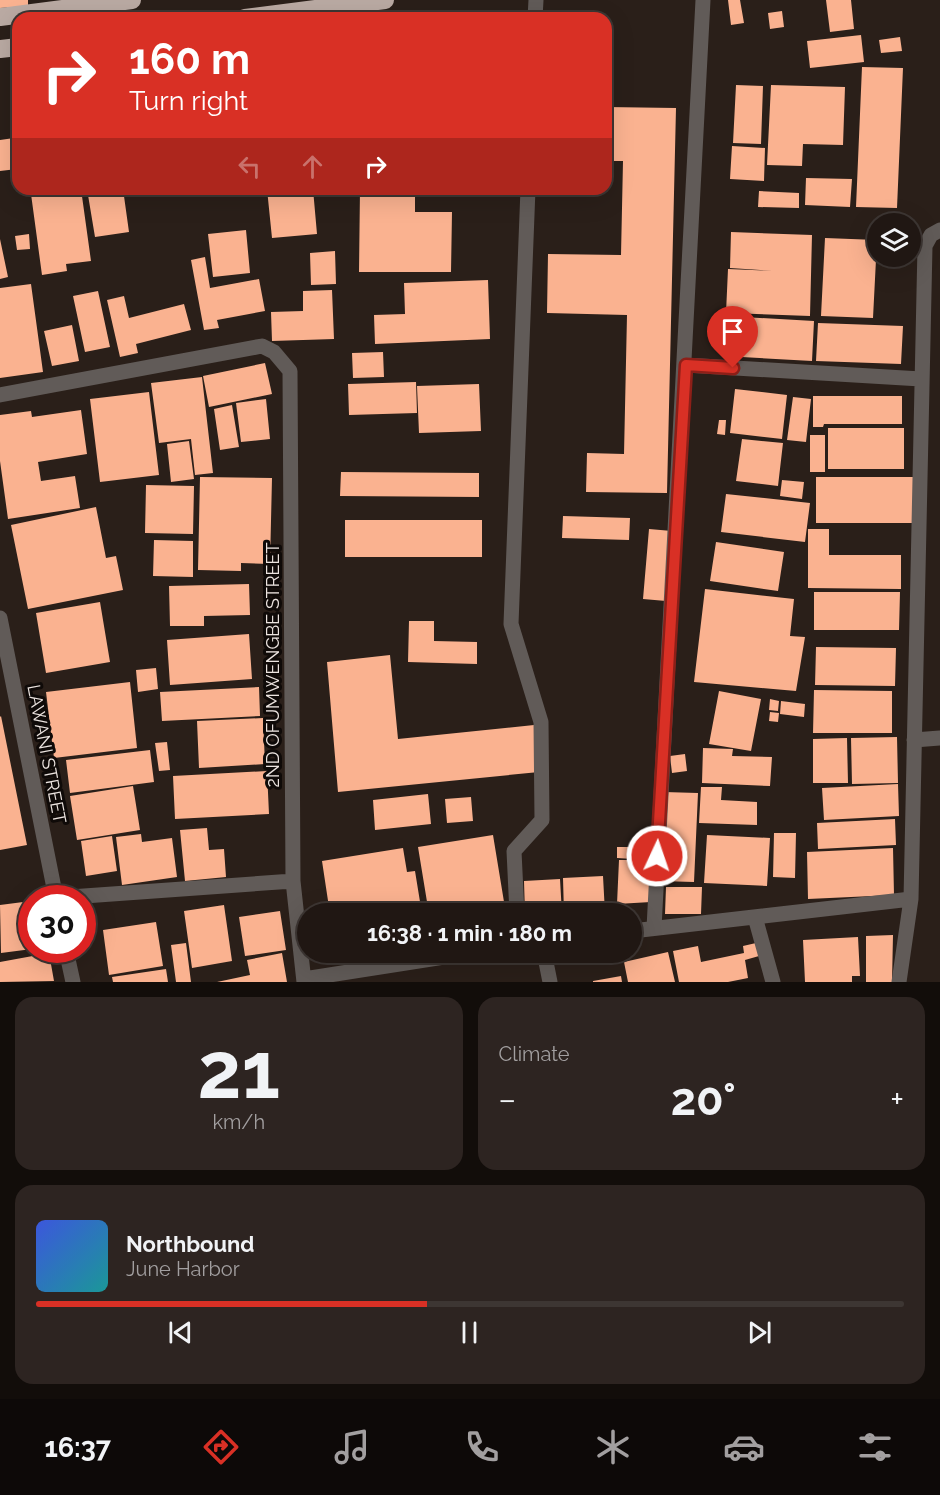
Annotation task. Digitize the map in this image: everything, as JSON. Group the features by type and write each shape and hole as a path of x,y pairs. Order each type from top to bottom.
{"highway":[{"path":"39,12 132,0"},
{"path":"292,12 385,0"}],"street":[{"path":"654,928 663,737 686,365 703,0"},
{"path":"516,903 514,851 542,820 541,722 511,624 528,195"},
{"path":"899,982 911,898 925,246 931,235 940,230"},
{"name":"2ND OFUMWENGBE STREET","path":"0,395 262,346 274,352 290,371 293,881 304,980"},
{"path":"686,365 921,379"},
{"name":"LAWANI STREET","path":"0,618 53,885"},
{"path":"914,740 940,738"},
{"path":"96,895 293,881"},
{"path":"642,930 911,898"},
{"path":"755,917 772,982"},
{"path":"69,963 73,982"},
{"path":"304,980 408,963"},
{"path":"546,963 550,982"}],"building":[{"path":"0,0 28,0 28,6 0,8"},
{"path":"728,0 740,0 744,23 731,25"},
{"path":"826,0 851,0 854,29 830,32"},
{"path":"782,11 784,27 770,29 768,13"},
{"path":"861,35 864,62 810,68 807,41"},
{"path":"900,37 902,51 881,53 879,40"},
{"path":"862,67 903,68 897,208 856,207"},
{"path":"736,85 763,86 761,144 733,143"},
{"path":"771,85 845,87 843,145 803,144 802,166 767,165"},
{"path":"612,107 676,108 667,493 586,492 587,453 624,454 627,315 547,313 548,254 621,255 623,161 612,161"},
{"path":"12,138 12,170 0,171 0,140"},
{"path":"732,146 765,148 764,181 730,179"},
{"path":"806,178 852,179 850,207 805,205"},
{"path":"759,191 799,193 799,208 758,207"},
{"path":"31,195 82,195 91,261 66,264 67,271 42,275"},
{"path":"88,195 124,195 129,232 95,237"},
{"path":"268,195 314,195 317,234 272,238"},
{"path":"360,195 415,195 415,212 452,212 451,272 359,272"},
{"path":"246,230 250,273 213,277 208,234"},
{"path":"731,232 812,235 810,316 726,313 728,269 773,271 730,268"},
{"path":"29,234 30,249 17,250 15,236"},
{"path":"825,238 867,240 867,267 876,267 873,318 821,316"},
{"path":"0,239 8,277 0,279"},
{"path":"335,251 336,284 311,285 310,253"},
{"path":"205,257 210,288 259,279 265,311 217,320 219,328 204,330 191,260"},
{"path":"488,280 490,339 375,344 374,315 405,314 404,283"},
{"path":"31,284 43,372 0,378 0,288"},
{"path":"332,290 334,339 272,341 271,312 303,311 303,291"},
{"path":"98,291 110,347 85,352 73,296"},
{"path":"124,296 129,318 184,304 191,330 136,344 138,353 120,357 107,300"},
{"path":"727,316 814,321 812,361 724,356"},
{"path":"818,323 903,326 901,364 816,361"},
{"path":"72,325 79,361 52,366 44,331"},
{"path":"383,352 384,377 353,378 352,353"},
{"path":"265,363 272,394 209,407 203,376"},
{"path":"202,377 213,473 195,475 191,439 159,443 151,383"},
{"path":"416,382 417,413 349,415 348,384"},
{"path":"479,384 481,431 419,433 417,386"},
{"path":"735,389 787,395 782,439 730,433"},
{"path":"149,392 159,475 100,482 90,399"},
{"path":"813,396 902,396 902,424 824,424 823,427 813,427"},
{"path":"793,397 811,399 806,442 787,440"},
{"path":"266,399 270,439 241,442 236,403"},
{"path":"232,405 239,447 220,450 214,409"},
{"path":"81,410 87,454 38,462 41,481 75,476 80,508 8,519 0,461 0,415 31,411 32,417"},
{"path":"719,420 726,420 725,435 717,434"},
{"path":"828,428 904,428 904,469 828,469"},
{"path":"810,435 825,435 825,472 810,472"},
{"path":"742,439 783,443 778,486 736,481"},
{"path":"189,441 194,479 171,482 167,444"},
{"path":"341,472 479,473 479,497 340,496"},
{"path":"200,477 272,478 270,564 241,563 241,571 198,570"},
{"path":"816,477 917,477 917,523 816,523"},
{"path":"782,480 804,482 802,499 780,496"},
{"path":"146,485 194,486 193,534 145,533"},
{"path":"726,494 810,503 805,542 721,532"},
{"path":"96,507 106,558 116,556 123,590 28,609 11,525"},
{"path":"563,516 630,518 629,540 562,538"},
{"path":"345,520 482,520 482,557 345,557"},
{"path":"649,529 672,531 666,601 643,599"},
{"path":"808,529 829,529 829,555 901,555 901,589 808,588"},
{"path":"154,540 193,541 193,577 153,576"},
{"path":"716,542 784,552 778,591 710,581"},
{"path":"249,584 250,615 204,616 204,626 170,626 169,586"},
{"path":"705,589 794,599 790,636 805,637 796,691 694,682"},
{"path":"814,592 900,592 899,630 814,630"},
{"path":"100,602 110,662 46,673 36,613"},
{"path":"409,621 434,621 434,641 477,642 477,664 408,662"},
{"path":"249,634 252,679 170,685 167,640"},
{"path":"816,647 896,648 895,686 815,685"},
{"path":"390,655 398,739 534,725 539,772 338,792 327,662"},
{"path":"156,668 158,689 138,692 136,670"},
{"path":"130,682 137,748 54,758 46,692"},
{"path":"259,687 260,716 162,721 160,692"},
{"path":"814,690 892,691 892,733 813,733"},
{"path":"719,691 761,699 751,751 709,744"},
{"path":"770,699 779,701 778,711 769,710"},
{"path":"781,701 805,704 804,717 780,714"},
{"path":"770,712 779,713 778,722 769,721"},
{"path":"0,717 27,845 0,850"},
{"path":"263,718 265,764 199,768 197,721"},
{"path":"897,737 898,783 852,784 851,738"},
{"path":"847,738 848,783 813,783 813,739"},
{"path":"167,742 170,770 159,771 155,743"},
{"path":"703,748 733,749 732,756 772,757 770,786 702,783"},
{"path":"150,750 154,782 70,793 66,760"},
{"path":"685,754 687,771 672,773 670,756"},
{"path":"267,771 269,814 175,819 173,776"},
{"path":"898,784 899,816 824,820 822,788"},
{"path":"133,786 140,830 77,840 70,796"},
{"path":"701,787 722,787 721,800 757,802 757,825 699,823"},
{"path":"664,792 698,793 694,882 660,881"},
{"path":"428,794 431,824 375,830 373,800"},
{"path":"471,797 473,821 447,823 445,799"},
{"path":"895,819 896,845 818,849 817,823"},
{"path":"207,828 209,850 224,849 226,877 185,881 180,830"},
{"path":"774,833 796,833 795,878 773,877"},
{"path":"141,834 142,842 172,838 177,877 122,885 116,837"},
{"path":"493,835 504,903 427,903 418,847"},
{"path":"707,835 770,838 767,886 704,883"},
{"path":"112,836 117,871 86,876 81,841"},
{"path":"635,843 653,843 651,902 617,903 619,860 635,860"},
{"path":"617,847 633,847 633,859 617,858"},
{"path":"403,848 407,872 415,871 420,903 328,903 322,861"},
{"path":"893,848 894,895 808,899 807,852"},
{"path":"603,876 604,903 564,903 563,878"},
{"path":"560,879 561,903 525,903 524,881"},
{"path":"666,887 702,887 701,914 665,914"},
{"path":"18,903 18,951 1,953 0,905"},
{"path":"224,905 232,961 192,968 184,911"},
{"path":"280,911 286,950 245,956 239,917"},
{"path":"156,922 163,966 109,975 103,930"},
{"path":"893,935 892,982 866,982 866,936"},
{"path":"858,937 860,976 852,976 852,982 805,982 803,940"},
{"path":"186,943 191,982 176,982 171,945"},
{"path":"756,943 759,956 745,960 748,978 728,982 679,982 673,951 698,946 701,962 744,953 743,946"},
{"path":"668,952 675,982 628,982 624,963 642,963 642,958"},
{"path":"282,953 287,982 217,982 250,975 247,960"},
{"path":"18,959 18,963 51,963 54,981 0,982 0,962"},
{"path":"166,969 168,982 113,982 112,977"},
{"path":"621,976 622,982 593,982 593,981"}],"route":[{"path":"657,856 686,365 733,368"}]}
